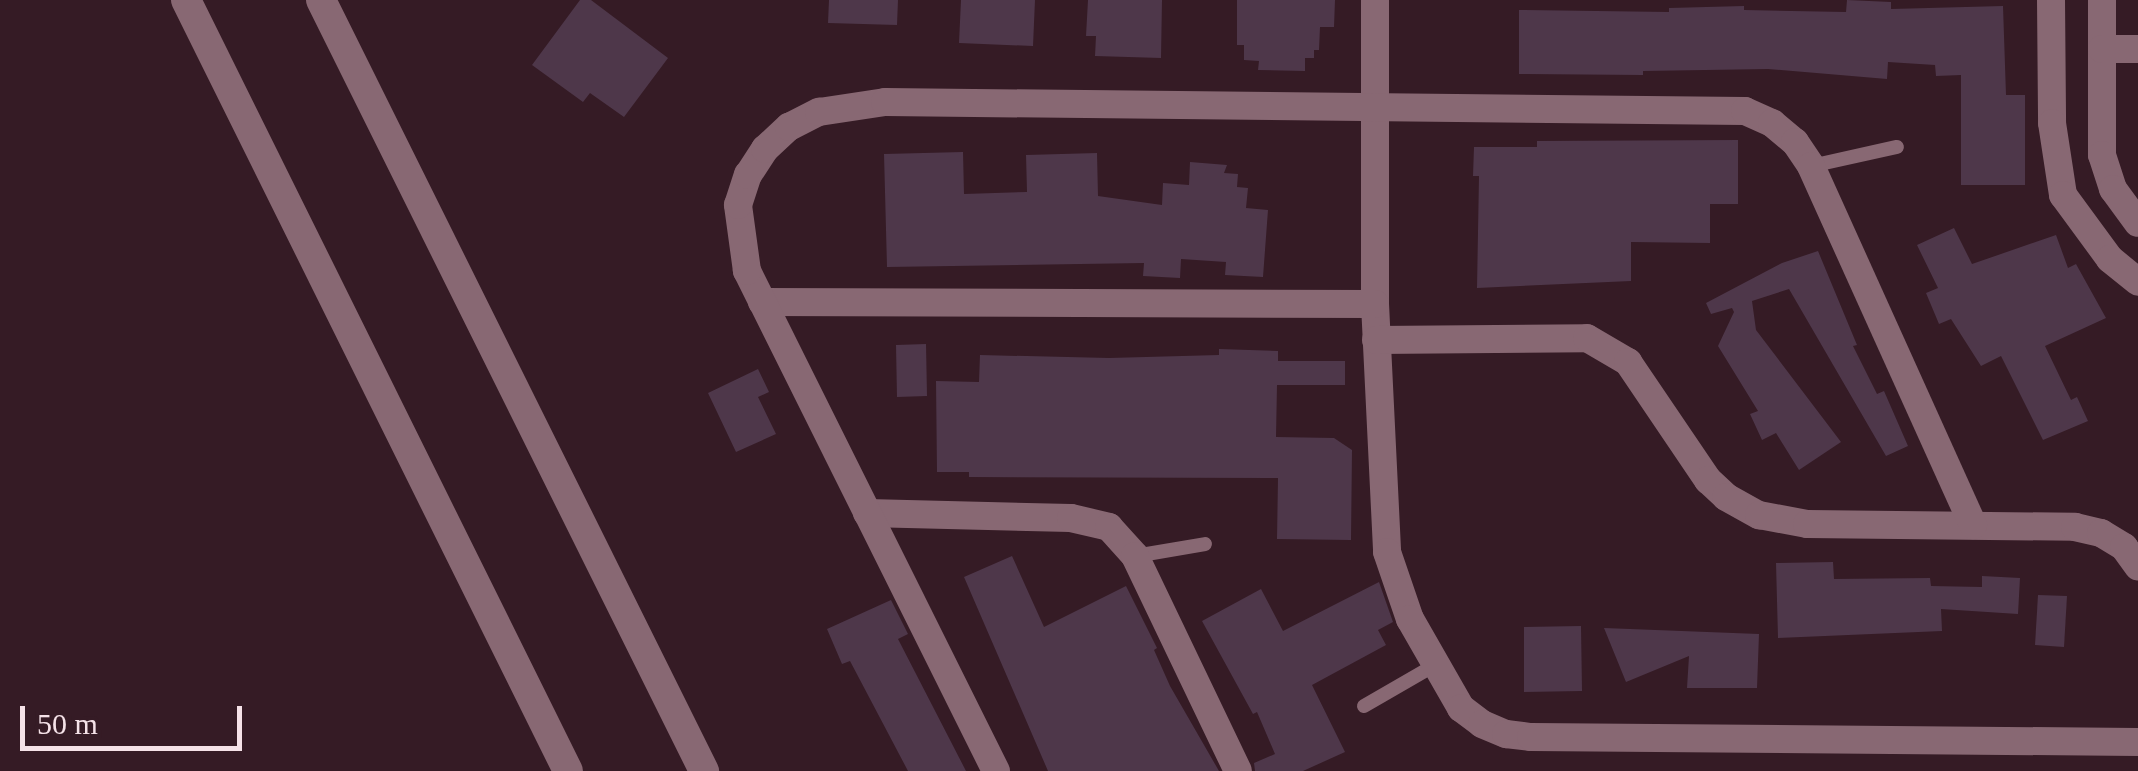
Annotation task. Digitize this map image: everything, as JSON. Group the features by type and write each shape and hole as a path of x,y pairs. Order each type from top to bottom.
{"street":[{"path":"186,0 568,771"},
{"path":"321,0 704,771"},
{"path":"1375,0 1375,304 1389,562 1401,601 1462,708 1482,724 1506,734 1531,737 2138,742"},
{"path":"2051,0 2052,122 2063,195 2110,259 2138,282"},
{"path":"2102,0 2102,154 2114,189 2138,223"},
{"path":"2102,49 2138,50"},
{"path":"996,771 747,271 738,205 748,175 765,148 789,127 819,112 885,102 1744,111 1772,122 1795,142 1812,166 1973,525"},
{"path":"762,302 1375,304"},
{"path":"1376,340 1587,338 1628,362 1708,480 1747,510 1782,522 1807,524 2075,527 2102,533 2124,547 2138,566"},
{"path":"867,513 1091,520 1109,527 1135,556 1238,771"}],"lane":[{"path":"1812,166 1897,146"},
{"path":"1135,556 1205,544"},
{"path":"1364,706 1435,664"}],"building":[{"path":"580,0 591,0 668,58 624,117 590,93 583,102 532,65"},
{"path":"829,0 898,0 897,25 828,23"},
{"path":"961,0 1035,0 1033,46 959,43"},
{"path":"1088,0 1162,0 1161,58 1095,56 1096,36 1086,36"},
{"path":"1237,0 1335,0 1334,27 1320,27 1319,50 1314,50 1314,58 1305,58 1305,71 1258,70 1259,61 1244,60 1244,45 1237,45"},
{"path":"1847,0 1891,2 1891,9 2003,6 2006,95 2025,95 2025,185 1961,185 1961,75 1936,76 1935,65 1888,62 1887,79 1768,69 1643,71 1643,75 1519,74 1519,10 1669,12 1669,8 1744,6 1744,10 1846,12"},
{"path":"1738,140 1738,204 1710,204 1710,243 1631,242 1631,281 1477,288 1479,176 1473,176 1474,147 1537,147 1537,141"},
{"path":"963,152 964,194 1027,192 1026,155 1097,153 1098,196 1162,205 1163,183 1189,185 1190,162 1227,165 1224,173 1238,174 1237,187 1248,188 1246,208 1268,210 1263,277 1225,275 1226,262 1181,259 1180,278 1143,276 1144,263 887,267 884,154"},
{"path":"1954,228 1972,264 2056,235 2068,268 2076,264 2106,318 2045,346 2071,400 2077,397 2088,421 2043,440 2001,356 1981,366 1951,319 1939,324 1926,293 1938,288 1917,245"},
{"path":"1818,251 1857,345 1853,346 1877,394 1884,391 1908,446 1886,456 1789,289 1752,301 1756,330 1841,442 1799,470 1776,433 1762,440 1750,414 1758,411 1718,346 1734,312 1732,308 1711,314 1706,303 1782,263"},
{"path":"926,344 927,396 897,397 896,345"},
{"path":"1219,349 1278,351 1278,361 1345,361 1345,385 1277,385 1276,437 1334,438 1352,450 1351,540 1277,539 1278,478 969,477 969,472 937,472 936,381 979,382 980,355 1109,358 1219,355"},
{"path":"758,369 769,392 758,397 776,434 736,452 708,393"},
{"path":"1012,556 1044,627 1126,586 1157,648 1154,650 1170,686 1219,771 1048,771 964,577"},
{"path":"1833,562 1834,579 1930,578 1931,586 1982,587 1982,576 2020,578 2018,614 1941,609 1942,631 1778,638 1776,563"},
{"path":"1379,582 1393,622 1378,630 1386,645 1312,685 1345,752 1303,771 1255,771 1254,763 1275,754 1257,712 1253,714 1202,621 1261,589 1283,631"},
{"path":"2038,595 2067,596 2064,647 2035,645"},
{"path":"891,600 908,634 898,639 966,771 908,771 850,661 842,664 827,629"},
{"path":"1581,626 1582,691 1524,692 1524,627"},
{"path":"1604,628 1759,634 1757,688 1687,688 1689,656 1626,682"}]}
